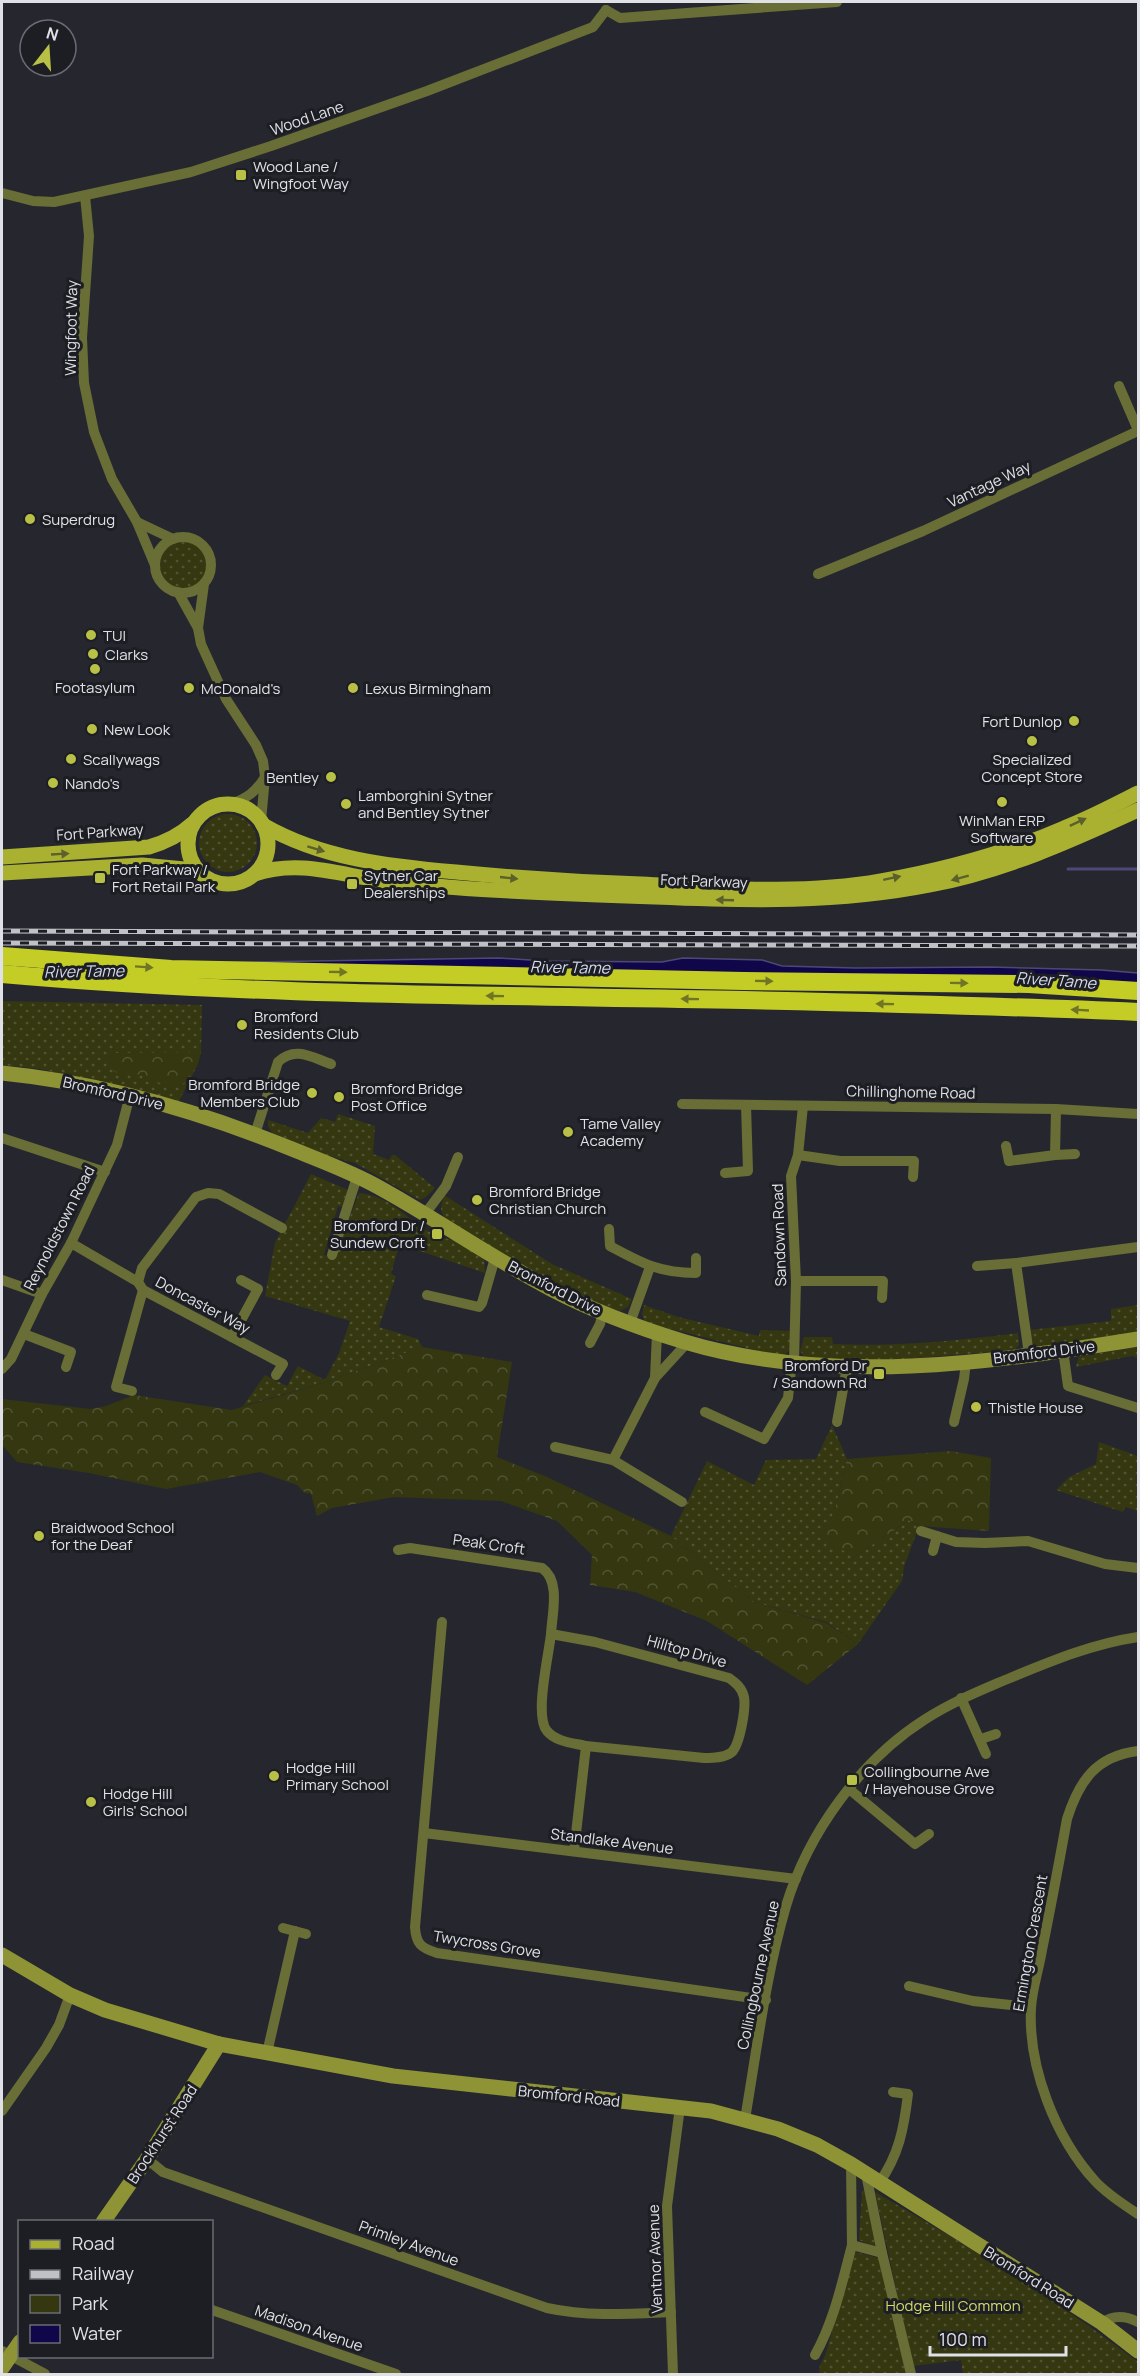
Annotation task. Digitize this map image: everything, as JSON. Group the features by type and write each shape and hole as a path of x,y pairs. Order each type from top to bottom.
{"highway":[{"path":"2,956 171,969 1029,984 1138,991"},
{"path":"2,974 173,987 311,993 744,1000 1138,1012"}],"main road":[{"name":"Fort Parkway","path":"2,857 149,847 182,833 194,823 199,815 211,808 231,804 252,812 262,823 288,840 345,857 408,867 534,880 792,890 841,887 884,880 1005,850 1064,828 1138,793"},
{"name":"Fort Parkway","path":"2,873 142,865 195,870 211,881 223,885 242,882 255,873 269,869 296,866 383,880 511,891 740,901 842,898 933,885 1005,866 1066,843 1138,810"},
{"path":"194,823 187,843 195,870"},
{"path":"255,873 262,866 267,853 267,836 262,823"}],"street":[{"path":"605,6 620,18 837,2"},
{"name":"Wood Lane","path":"2,193 33,201 54,202 191,172 427,91 593,27 605,6"},
{"name":"Wingfoot Way","path":"85,196 89,236 82,338 84,383 93,432 112,478 137,522 155,565"},
{"path":"1119,386 1138,431"},
{"name":"Vantage Way","path":"818,574 852,562 1138,431"},
{"path":"137,522 172,539"},
{"path":"198,628 204,584 211,568 211,558 201,542 185,537 172,539 160,549 155,565 162,583 178,592 198,628 206,658 226,699 256,745 263,761 265,777 262,823"},
{"path":"178,592 196,590 204,584"},
{"path":"231,804 247,798 258,788 265,777"},
{"path":"255,1134 278,1062 286,1054 296,1052 331,1064"},
{"name":"Bromford Drive","path":"2,1073 130,1095 255,1134 377,1186 495,1258 553,1290 657,1333 740,1356 847,1367 913,1367 1138,1339"},
{"name":"Reynoldstown Road","path":"2,1369 11,1359 105,1172 117,1145 130,1095"},
{"name":"Chillinghome Road","path":"682,1104 1056,1109 1138,1114"},
{"path":"725,1173 748,1172 746,1105"},
{"name":"Sandown Road","path":"705,1412 764,1439 788,1398 790,1370 794,1363 796,1281 791,1176 798,1155 803,1106"},
{"path":"1055,1155 1056,1109"},
{"path":"2,1138 105,1172"},
{"path":"1006,1146 1009,1161 1075,1154"},
{"path":"798,1155 840,1161 914,1161 914,1177"},
{"path":"425,1214 446,1186 458,1157"},
{"path":"332,1255 357,1177"},
{"path":"132,1391 116,1387 141,1286 142,1268 196,1197 208,1192 219,1194 282,1228"},
{"path":"609,1229 610,1246 650,1267 675,1273 696,1273 696,1258"},
{"name":"Doncaster Way","path":"71,1243 141,1286 283,1364 276,1375"},
{"path":"977,1266 1138,1247"},
{"path":"427,1296 478,1307 482,1303 495,1258"},
{"path":"1016,1263 1029,1354"},
{"path":"630,1323 650,1267"},
{"path":"2,1280 42,1294"},
{"path":"232,1337 258,1289 241,1280"},
{"path":"796,1281 883,1281 882,1298"},
{"path":"590,1343 600,1324 603,1312"},
{"path":"654,1378 657,1333"},
{"path":"24,1334 71,1352 66,1367"},
{"path":"613,1460 654,1378 687,1343"},
{"path":"1063,1350 1068,1386 1138,1408"},
{"path":"954,1422 966,1362"},
{"path":"837,1422 847,1367"},
{"path":"555,1448 613,1460 682,1502"},
{"path":"921,1531 956,1542 985,1544 1028,1541 1105,1564 1138,1568"},
{"path":"933,1551 937,1536"},
{"name":"Peak Croft","path":"398,1550 410,1548 542,1568 550,1577 554,1588 551,1634"},
{"name":"Twycross Grove","path":"442,1622 415,1940 421,1947 437,1953 766,2000"},
{"name":"Hilltop Drive","path":"551,1634 595,1642 729,1678 739,1686 744,1698 739,1743 731,1753 720,1757 704,1758 586,1746 561,1740 548,1733 542,1724 542,1702 551,1634"},
{"name":"Collingbourne Avenue","path":"745,2119 779,1933 796,1879 819,1833 849,1789 898,1740 922,1720 961,1698 1062,1656 1108,1642 1138,1637"},
{"path":"961,1698 986,1754"},
{"path":"981,1739 996,1734"},
{"path":"574,1851 586,1746"},
{"name":"Ermington Crescent","path":"1138,1751 1126,1753 1095,1768 1079,1786 1073,1799 1067,1819 1031,2007 1032,2044 1037,2070 1048,2103 1069,2144 1097,2183 1138,2214"},
{"path":"849,1789 912,1843 915,1844 929,1834"},
{"name":"Standlake Avenue","path":"424,1833 796,1879"},
{"path":"267,2053 300,1932 283,1928"},
{"name":"Bromford Road","path":"2,1955 70,1995 141,2022 219,2044 393,2076 711,2111 778,2129 817,2145 850,2164 1102,2323 1138,2351"},
{"path":"909,1986 973,2001 1031,2007"},
{"path":"2,2111 46,2048 70,1995"},
{"name":"Brockhurst Road","path":"104,2220 147,2159 219,2044"},
{"path":"879,2183 895,2157 905,2116 908,2094 893,2092"},
{"name":"Ventnor Avenue","path":"673,2374 667,2206 680,2107"},
{"name":"Primley Avenue","path":"147,2159 163,2172 547,2308 595,2315 671,2312"},
{"path":"815,2355 837,2303 852,2245 850,2164"},
{"path":"866,2174 911,2374"},
{"path":"852,2245 882,2253"},
{"name":"Madison Avenue","path":"213,2310 396,2374"},
{"path":"1102,2323 1111,2316 1130,2317 1138,2322"},
{"path":"18,2344 4,2358 45,2374"}],"green space":[{"path":"179,541 189,541 201,548 208,560 208,570 201,582 189,589 179,589 164,578 160,570 160,560 171,545"},
{"path":"222,814 234,814 249,822 257,837 257,849 249,864 234,872 222,872 207,864 199,849 199,837 207,822"},
{"path":"2,1001 202,1005 201,1052 197,1066 179,1101 40,1069 2,1065"},
{"path":"201,1052 197,1066 183,1084 168,1086 134,1073 117,1073 108,1067 109,1053"},
{"path":"338,1114 375,1126 373,1154 389,1160 392,1155 395,1155 435,1188 420,1200 355,1163 322,1154 272,1133 268,1126 268,1120 308,1133 321,1118 335,1122"},
{"path":"311,1174 348,1190 343,1207 338,1206 324,1255 334,1258 359,1193 382,1199 426,1230 462,1243 484,1255 485,1273 405,1246 400,1242 391,1274 396,1276 379,1327 418,1339 422,1347 326,1382 243,1406 265,1375 287,1386 298,1366 323,1379 326,1378 339,1353 350,1321 265,1296 275,1243"},
{"path":"444,1195 552,1264 632,1299 628,1307 620,1311 576,1294 532,1271 448,1221 441,1210"},
{"path":"644,1305 678,1317 759,1336 760,1330 792,1331 790,1350 784,1355 771,1354 651,1324 644,1320 642,1314"},
{"path":"1138,1305 1138,1333 1040,1347 1033,1343 1029,1330 1111,1321 1111,1309"},
{"path":"1018,1333 1019,1345 1015,1350 893,1360 806,1359 800,1351 804,1337 832,1337 833,1344 879,1345 949,1341"},
{"path":"422,1347 512,1362 497,1457 547,1477 671,1536 754,1602 826,1623 858,1644 807,1685 707,1621 635,1592 590,1585 592,1555 557,1521 501,1501 394,1497 332,1508 317,1516 311,1494 305,1493 297,1485 260,1472 166,1489 89,1473 17,1462 2,1445 2,1399 90,1409 106,1406 134,1395 232,1410 326,1382"},
{"path":"1138,1347 1138,1358 1132,1356 1076,1367 1079,1356"},
{"path":"832,1425 847,1459 835,1510 854,1557 909,1520 919,1526 904,1567 902,1581 858,1644 826,1622 754,1602 671,1536 707,1461 754,1485 766,1460 816,1459"},
{"path":"1099,1442 1138,1456 1138,1511 1125,1507 1123,1512 1056,1490 1069,1477 1096,1464"},
{"path":"951,1451 991,1458 989,1531 919,1526 909,1520 854,1557 821,1537 835,1510 847,1459"},
{"path":"865,2189 877,2248 859,2240 862,2191"},
{"name":"Hodge Hill Common","path":"875,2192 976,2252 1075,2316 1138,2362 1138,2374 963,2374 961,2360 905,2367 906,2374 819,2374 855,2252 879,2258 897,2293"}],"water":[{"name":"River Tame","path":"499,958 544,961 662,962 683,958 762,960 782,966 1101,970 1138,973 1138,995 405,971 2,981 2,966"}],"waterway":[{"path":"1068,869 1138,869"}],"railway":[{"path":"2,931 1138,935"},
{"path":"2,943 1138,946"}],"place":[{"name":"Wood Lane / Wingfoot Way","path":"241,175"},
{"name":"Superdrug","path":"30,519"},
{"name":"TUI","path":"91,635"},
{"name":"Clarks","path":"93,654"},
{"name":"Footasylum","path":"95,669"},
{"name":"McDonald's","path":"189,688"},
{"name":"Lexus Birmingham","path":"353,688"},
{"name":"Fort Dunlop","path":"1074,721"},
{"name":"New Look","path":"92,729"},
{"name":"Specialized Concept Store","path":"1032,741"},
{"name":"Scallywags","path":"71,759"},
{"name":"Bentley","path":"331,777"},
{"name":"Nando's","path":"53,783"},
{"name":"WinMan ERP Software","path":"1002,802"},
{"name":"Lamborghini Sytner and Bentley Sytner","path":"346,804"},
{"name":"Fort Parkway / Fort Retail Park","path":"100,878"},
{"name":"Sytner Car Dealerships","path":"352,884"},
{"name":"Bromford Residents Club","path":"242,1025"},
{"name":"Bromford Bridge Members Club","path":"312,1093"},
{"name":"Bromford Bridge Post Office","path":"339,1097"},
{"name":"Tame Valley Academy","path":"568,1132"},
{"name":"Bromford Bridge Christian Church","path":"477,1200"},
{"name":"Bromford Dr / Sundew Croft","path":"437,1234"},
{"name":"Bromford Dr / Sandown Rd","path":"879,1374"},
{"name":"Thistle House","path":"976,1407"},
{"name":"Braidwood School for the Deaf","path":"39,1536"},
{"name":"Hodge Hill Primary School","path":"274,1776"},
{"name":"Collingbourne Ave / Hayehouse Grove","path":"852,1780"},
{"name":"Hodge Hill Girls' School","path":"91,1802"}]}
